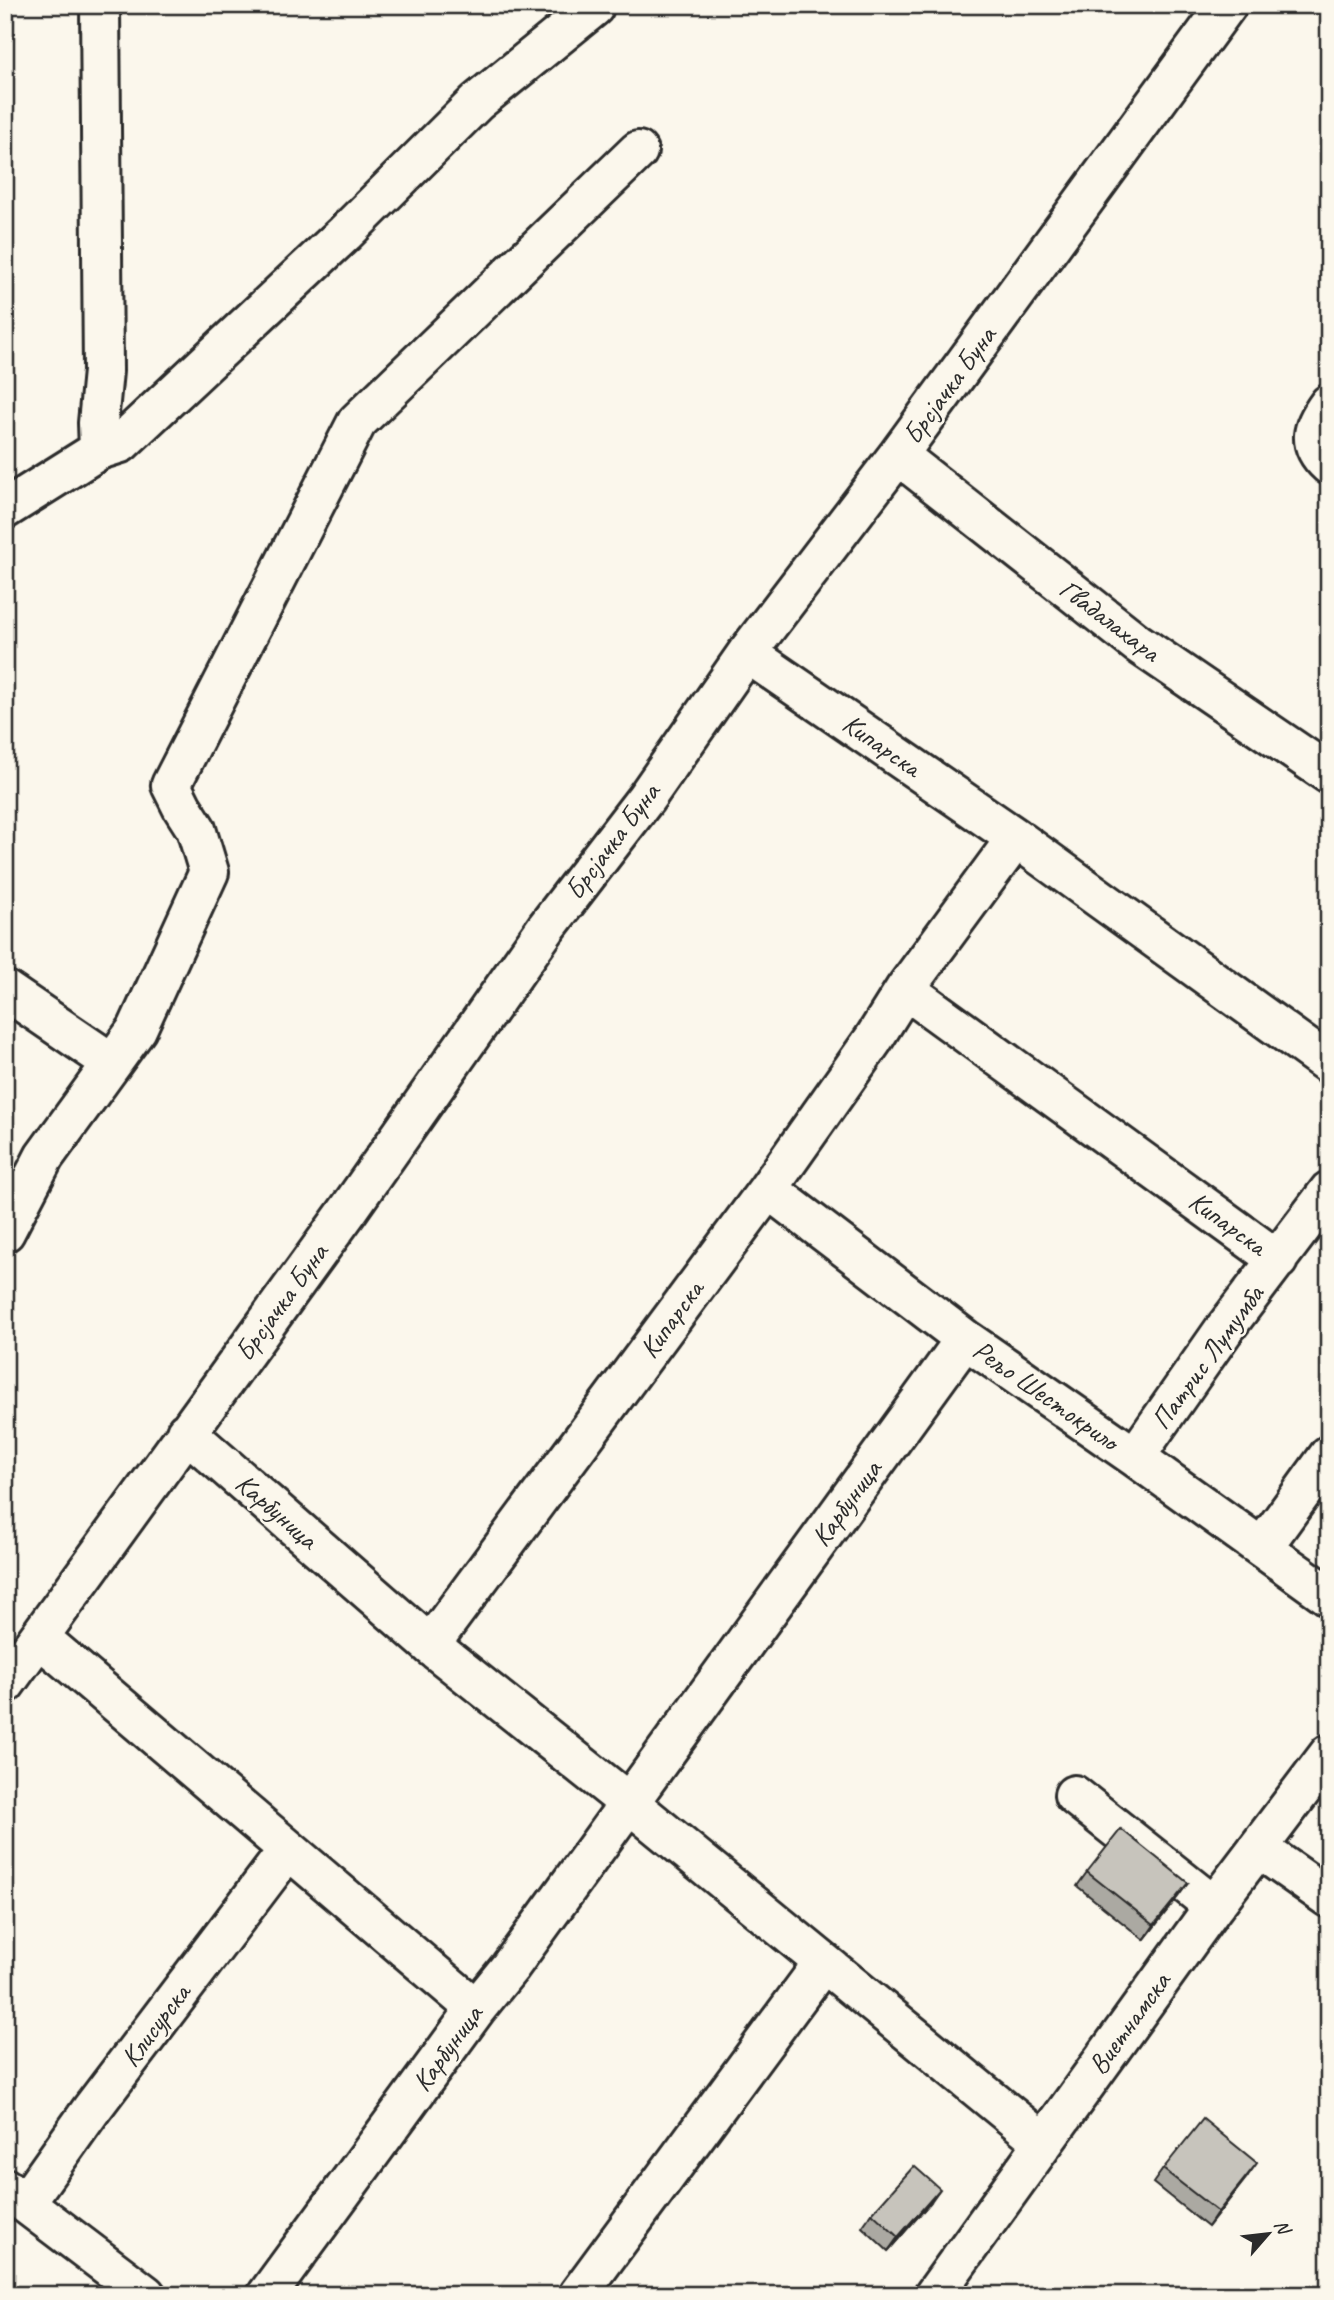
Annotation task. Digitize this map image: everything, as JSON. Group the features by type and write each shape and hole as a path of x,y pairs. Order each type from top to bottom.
{"street":[{"path":"99,450 98,422 103,371 100,5"},
{"name":"Брсјачка Буна","path":"5,1684 347,1212 546,928 646,798 747,653 898,455 1227,5"},
{"path":"5,509 99,450 121,443 345,233 477,102 594,7"},
{"path":"5,1232 44,1157 137,1029 209,872 196,829 171,785 356,422 638,151"},
{"path":"1329,404 1317,420 1314,433 1314,445 1329,465"},
{"name":"Гвадалахара","path":"898,455 1138,643 1329,774"},
{"name":"Кипарска","path":"747,653 1016,838 1329,1064"},
{"name":"Кипарска","path":"430,1644 768,1189 873,1040 905,989 1016,838"},
{"name":"Кипарска","path":"905,989 1278,1260"},
{"path":"5,990 112,1063"},
{"name":"Рељо Шестокрило","path":"768,1189 965,1339 1329,1596"},
{"name":"Патрис Лумумба","path":"1135,1457 1223,1332 1329,1191"},
{"name":"Карбуница","path":"267,2295 476,2009 510,1967 965,1339"},
{"name":"Карбуница","path":"186,1432 430,1644 1043,2142"},
{"path":"1262,1548 1329,1455"},
{"path":"40,1638 476,2009"},
{"name":"Виетнамска","path":"934,2295 1214,1906 1329,1754"},
{"path":"1074,1795 1214,1906"},
{"path":"1258,1848 1329,1898"},
{"name":"Клисурска","path":"15,2196 91,2110 288,1850"},
{"path":"578,2295 823,1963"},
{"path":"15,2196 146,2295"}],"building":[{"path":"1121,1829 1188,1883 1154,1925 1087,1872"},
{"path":"1203,2119 1257,2163 1218,2212 1163,2169"},
{"path":"914,2166 940,2189 898,2237 872,2213"}]}
